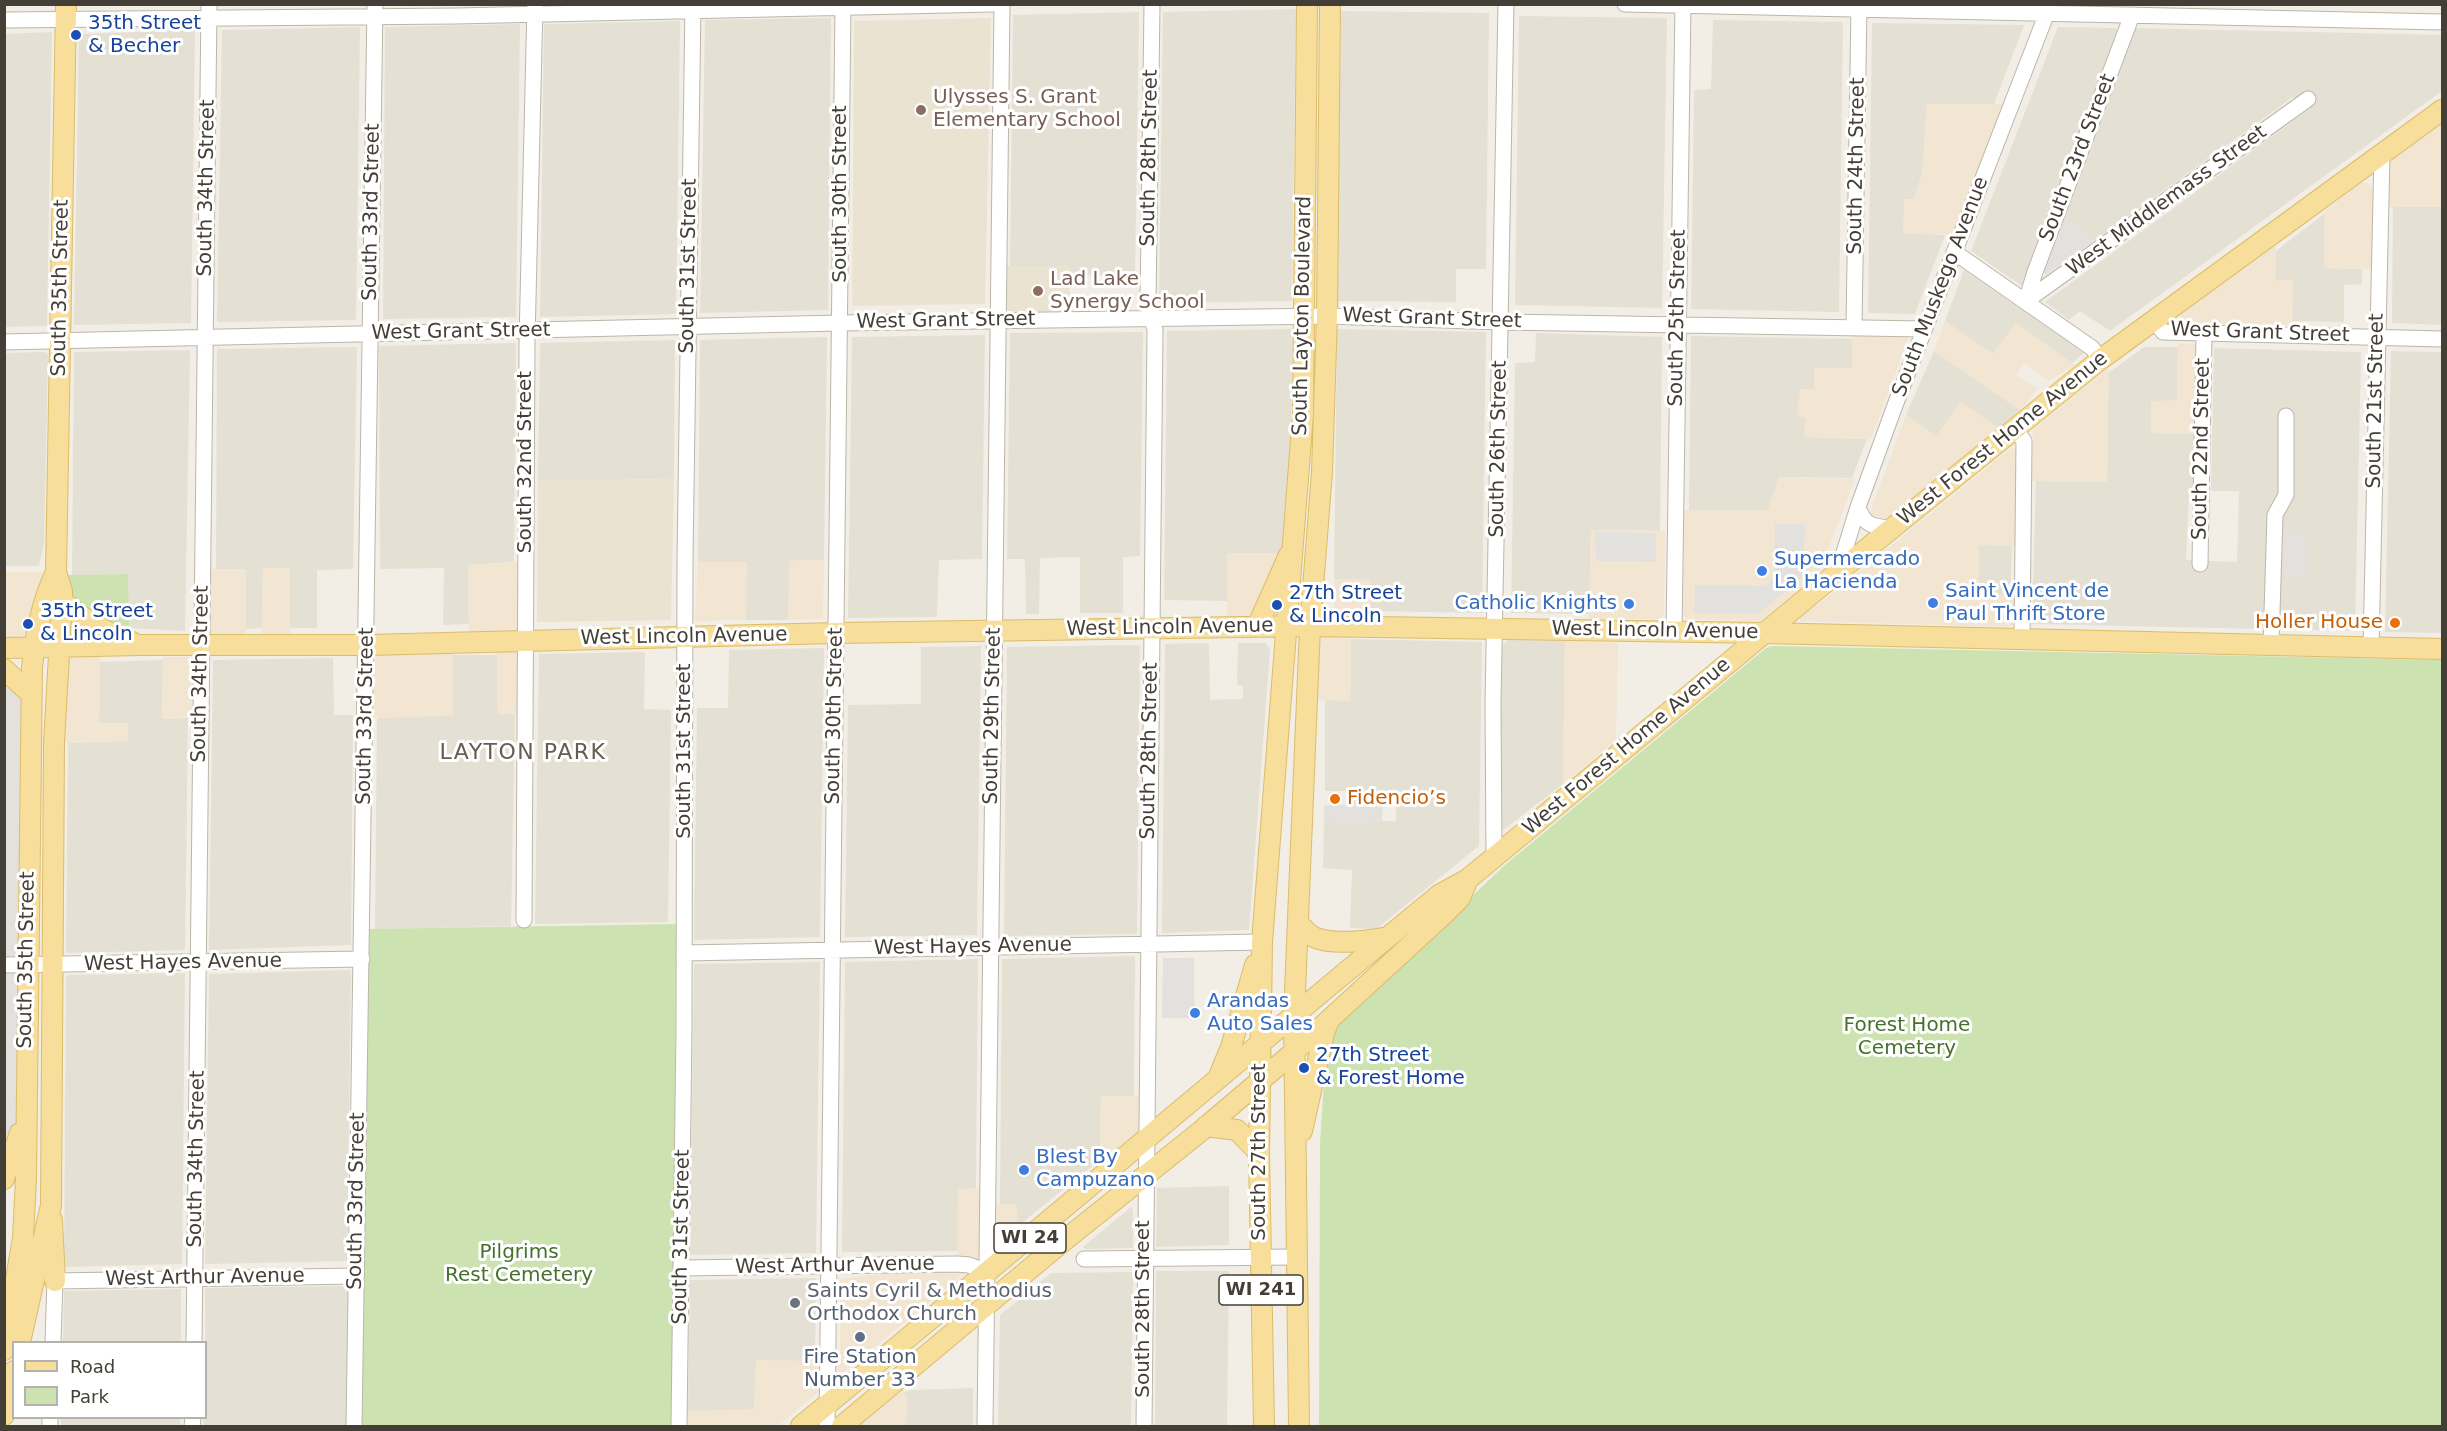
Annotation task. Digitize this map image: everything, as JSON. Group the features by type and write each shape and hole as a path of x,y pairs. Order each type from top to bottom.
{"main road":[{"name":"South Layton Boulevard","path":"1287,626 1303,414 1307,4"},
{"name":"South Layton Boulevard","path":"1310,626 1322,472 1327,316 1330,4"},
{"name":"South 35th Street","path":"20,1341 51,1205 54,724 62,601 62,591 56,572 66,12"},
{"name":"West Forest Home Avenue","path":"801,1426 1439,896 1468,879 1494,858 1838,572 2101,359 2442,110"},
{"path":"1257,627 1294,544"},
{"name":"South 35th Street","path":"4,1350 23,1238 31,694 34,646 48,587 56,572"},
{"path":"62,601 73,611 116,637 140,645"},
{"name":"South 27th Street","path":"1264,1426 1260,1257 1260,1045 1263,942 1287,626"},
{"name":"West Lincoln Avenue","path":"4,648 140,645 367,645 685,636 1310,626 1764,633 2442,649"},
{"name":"South 27th Street","path":"1299,1426 1294,1016 1310,626"},
{"path":"4,669 31,694"},
{"name":"West Forest Home Avenue","path":"842,1426 1294,1052 1331,1015 1442,916 1460,898 1468,879"},
{"path":"1298,923 1308,934 1321,940 1373,941 1388,938"},
{"path":"1218,1080 1231,1047 1263,942"},
{"path":"1295,1163 1324,1034 1331,1015"},
{"path":"4,1179 25,1116"},
{"path":"1206,1126 1237,1130 1259,1153"},
{"path":"51,1205 55,1281"},
{"path":"4,1414 12,1380"}],"street":[{"path":"4,20 66,12 992,4"},
{"name":"South 29th Street","path":"986,1426 1002,4"},
{"name":"South 28th Street","path":"1144,1426 1155,330 1148,305 1152,4"},
{"name":"South 26th Street","path":"1494,858 1495,628 1506,4"},
{"path":"1624,4 2048,9 2132,15 2442,22"},
{"name":"South 25th Street","path":"1674,632 1683,5"},
{"name":"South 30th Street","path":"827,1426 842,6"},
{"name":"South 24th Street","path":"1854,327 1859,7"},
{"name":"South 31st Street","path":"680,1426 685,636 693,8"},
{"name":"South 32nd Street","path":"524,920 528,331 535,9"},
{"name":"South Muskego Avenue","path":"1838,572 1858,507 1924,329 2048,9"},
{"name":"South 34th Street","path":"194,1341 209,11"},
{"name":"South 33rd Street","path":"354,1426 375,11"},
{"name":"South 23rd Street","path":"2026,301 2132,15"},
{"name":"West Middlemass Street","path":"2026,301 2308,99"},
{"name":"South 21st Street","path":"2371,647 2382,154"},
{"path":"1954,252 2092,348 2101,359"},
{"name":"West Grant Street","path":"4,342 840,323 1304,316 1502,322 1924,329"},
{"name":"West Grant Street","path":"2154,320 2163,332 2442,339"},
{"name":"South 22nd Street","path":"2200,564 2204,333"},
{"path":"2271,645 2275,515 2286,495 2286,416"},
{"path":"2015,429 2024,441 2022,639"},
{"path":"1858,507 1861,516 1873,527 1892,528"},
{"name":"West Hayes Avenue","path":"684,953 1263,942"},
{"name":"West Hayes Avenue","path":"4,965 362,959"},
{"path":"1084,1259 1296,1257"},
{"name":"West Arthur Avenue","path":"681,1268 957,1264 969,1265 987,1272"},
{"name":"West Arthur Avenue","path":"55,1281 356,1276"},
{"path":"53,1341 55,1281"}],"shaded area":[{"path":"1296,9 1292,301 1159,303 1163,12"},
{"path":"1341,11 1489,13 1486,269 1456,269 1456,302 1337,301"},
{"path":"1139,12 1135,276 1069,275 1069,266 1010,266 1013,15"},
{"path":"1519,16 1667,18 1662,308 1515,305"},
{"path":"831,18 828,310 700,313 705,20"},
{"name":"Ulysses S. Grant Elementary School","path":"991,18 985,304 852,306 854,21"},
{"path":"1713,20 1843,22 1839,312 1691,309 1694,90 1711,89"},
{"path":"680,21 676,314 540,317 544,24"},
{"path":"1872,23 2024,25 1994,104 1927,104 1922,174 1903,233 1945,235 1915,314 1868,313"},
{"path":"520,24 516,317 383,319 385,27"},
{"path":"360,27 356,320 217,322 222,30"},
{"path":"2058,27 2115,28 2120,32 2022,286 1971,251"},
{"path":"2134,28 2442,35 2442,91 2110,331 2080,311 2069,320 2045,302 2311,108 2293,97 2094,241 2063,217"},
{"path":"195,30 191,323 74,325 79,34"},
{"path":"52,32 47,326 5,327 5,34"},
{"path":"1927,104 2011,104 1961,235 1903,233 1904,199 1914,199 1922,174"},
{"path":"2442,124 2442,207 2386,207 2387,164"},
{"path":"2361,183 2368,183 2373,188 2371,269 2324,268 2326,210"},
{"path":"2393,207 2442,207 2442,325 2392,323"},
{"path":"2325,213 2324,268 2362,269 2362,284 2344,285 2344,322 2292,321 2293,280 2275,281 2276,251"},
{"path":"2063,217 2094,241 2046,275 2042,270"},
{"path":"2276,245 2275,281 2293,280 2291,325 2183,324 2180,322 2181,315"},
{"name":"Lad Lake Synergy School","path":"1006,266 1069,266 1070,312 1010,313 1006,307"},
{"path":"1964,270 2084,353 2072,363 2016,323 1993,354 1945,321"},
{"path":"1945,321 1993,354 2016,323 2075,365 2049,381 2024,363 2016,375 2038,389 2020,410 1934,351"},
{"path":"1293,329 1291,436 1280,553 1227,553 1227,601 1164,600 1167,331"},
{"path":"1337,329 1486,332 1482,613 1371,611 1371,580 1334,579"},
{"path":"1143,332 1140,556 1123,557 1123,613 1080,613 1080,557 1040,558 1039,614 1026,614 1025,559 1007,559 1010,333"},
{"path":"1536,333 1662,337 1660,531 1591,530 1589,614 1511,613 1515,363 1535,362"},
{"path":"1853,334 1905,336 1908,339 1871,439 1804,437 1805,417 1797,417 1800,389 1814,389 1814,368 1852,368"},
{"path":"985,335 982,559 939,560 937,617 848,618 852,337"},
{"path":"1691,336 1853,339 1852,368 1814,389 1797,402 1805,417 1805,437 1867,439 1852,478 1779,477 1768,510 1689,510"},
{"path":"827,337 824,560 790,561 788,620 745,620 746,562 698,562 700,340"},
{"path":"675,340 674,479 538,481 540,343"},
{"path":"516,343 514,562 468,565 469,624 443,625 444,568 380,569 379,346"},
{"path":"2178,343 2197,344 2198,434 2151,433 2151,401 2177,400"},
{"path":"357,347 353,569 317,570 317,628 290,628 290,568 263,569 262,628 246,629 246,569 216,569 217,349"},
{"path":"2144,347 2178,347 2177,401 2151,433 2198,434 2194,489 2189,492 2186,560 2237,562 2239,491 2211,491 2214,348 2361,352 2355,631 2032,624 2036,481 2107,482 2108,373"},
{"path":"190,350 185,631 129,628 127,574 72,575 74,352"},
{"path":"1934,351 2020,410 1998,428 1961,402 1936,436 1906,415"},
{"path":"2391,351 2442,352 2442,633 2385,632"},
{"path":"45,352 48,354 44,544 39,566 5,566 5,353"},
{"path":"2109,368 2107,482 2032,481 2033,430"},
{"path":"1961,402 1998,428 1881,523 1869,515 1906,415 1936,436"},
{"path":"2014,448 2017,450 2016,546 1979,545 1979,594 2015,594 2013,625 2010,627 1800,621 1800,618 1812,608"},
{"path":"1779,477 1855,479 1819,573 1760,621 1686,619 1683,613 1684,510 1768,510"},
{"path":"674,479 671,620 537,622 538,481"},
{"path":"1775,524 1805,524 1803,577 1758,614 1694,613 1695,585 1766,586 1774,578"},
{"path":"1591,530 1665,531 1664,613 1660,619 1589,619"},
{"path":"1595,532 1656,533 1656,562 1596,561"},
{"path":"2286,533 2306,533 2305,578 2285,578"},
{"path":"1979,545 2012,545 2010,594 1979,594"},
{"path":"1227,553 1290,553 1257,627 1227,627"},
{"path":"824,560 823,619 788,620 790,561"},
{"path":"526,562 526,713 498,714 497,642 469,642 468,565"},
{"path":"698,562 747,562 746,620 695,621"},
{"path":"263,568 290,568 290,645 262,645"},
{"path":"202,569 246,569 246,645 202,645"},
{"path":"5,572 56,572 34,646 5,648"},
{"path":"1334,579 1371,580 1371,611 1334,611"},
{"path":"1310,626 1351,627 1350,701 1307,700"},
{"path":"1351,639 1482,642 1479,846 1376,929 1350,928 1352,870 1323,868 1324,820 1396,821 1396,791 1325,791 1325,700 1350,700"},
{"path":"1508,640 1565,641 1563,784 1503,830 1500,826 1502,647"},
{"path":"1565,641 1618,643 1616,740 1563,784"},
{"path":"453,642 453,716 366,718 367,645"},
{"path":"1209,643 1210,700 1243,699 1243,686 1237,685 1238,643 1266,643 1270,650 1249,930 1162,933 1165,644"},
{"path":"100,646 99,723 128,723 128,741 54,743 59,647"},
{"path":"981,646 977,935 845,937 848,705 921,704 921,647"},
{"path":"1140,646 1137,934 1004,936 1007,647"},
{"path":"824,648 820,937 694,940 697,708 728,708 729,650"},
{"path":"645,652 644,709 671,710 668,922 535,924 539,654"},
{"path":"453,655 497,655 498,714 515,714 511,926 375,929 377,718 453,715"},
{"path":"163,657 188,657 193,660 194,717 162,719"},
{"path":"333,658 334,715 353,715 351,945 209,950 213,660"},
{"path":"163,660 162,719 188,718 185,950 66,953 68,743 128,741 99,724 100,662"},
{"path":"5,669 31,694 25,1116 5,1179"},
{"path":"1351,793 1383,793 1382,821 1324,820 1324,805 1351,805"},
{"path":"1135,956 1134,1096 1101,1096 1100,1160 1018,1226 1016,1204 1000,1204 1002,959"},
{"path":"1163,958 1194,958 1194,1002 1200,1018 1162,1018"},
{"path":"978,959 976,1189 958,1189 958,1251 842,1252 845,962"},
{"path":"820,962 816,1253 690,1255 694,964"},
{"path":"349,970 351,972 347,1261 205,1264 209,974"},
{"path":"185,973 182,1264 64,1267 66,975"},
{"path":"1101,1096 1139,1096 1139,1131 1100,1166"},
{"path":"1229,1186 1229,1245 1156,1247 1157,1188"},
{"path":"988,1188 988,1204 1016,1204 1018,1230 777,1426 688,1426 688,1411 754,1409 756,1360 840,1361 840,1279 957,1264 958,1189"},
{"path":"1131,1207 1133,1210 1133,1248 1086,1249 1083,1247"},
{"path":"1156,1271 1229,1271 1227,1426 1155,1426"},
{"path":"1133,1272 1131,1426 998,1426 1000,1315 1051,1273"},
{"path":"816,1278 815,1361 756,1361 754,1410 688,1411 690,1280"},
{"path":"345,1286 348,1289 346,1426 203,1426 204,1419 207,1419 205,1288"},
{"path":"181,1289 181,1341 63,1341 64,1291"},
{"path":"897,1381 907,1401 906,1426 842,1426"},
{"path":"973,1388 973,1426 906,1426 907,1401 904,1392"},
{"path":"61,1419 180,1419 180,1426 61,1426"}],"green space":[{"path":"128,574 129,632 119,630 70,600 68,575"},
{"name":"Forest Home Cemetery","path":"1773,646 2442,660 2442,1426 1319,1426 1320,1142 1327,1039 1333,1028 1505,865 1766,648"},
{"name":"Pilgrims Rest Cemetery","path":"676,924 673,1426 360,1426 367,929"}],"place":[{"name":"35th Street & Becher","path":"76,35"},
{"name":"Ulysses S. Grant Elementary School","path":"921,110"},
{"name":"Lad Lake Synergy School","path":"1038,291"},
{"name":"Supermercado La Hacienda","path":"1762,571"},
{"name":"Saint Vincent de Paul Thrift Store","path":"1933,603"},
{"name":"Catholic Knights","path":"1629,604"},
{"name":"27th Street & Lincoln","path":"1277,605"},
{"name":"Holler House","path":"2395,623"},
{"name":"35th Street & Lincoln","path":"28,624"},
{"name":"Fidencio’s","path":"1335,799"},
{"name":"Arandas Auto Sales","path":"1195,1013"},
{"name":"27th Street & Forest Home","path":"1304,1068"},
{"name":"Blest By Campuzano","path":"1024,1170"},
{"name":"Saints Cyril & Methodius Orthodox Church","path":"795,1303"},
{"name":"Fire Station Number 33","path":"860,1337"}],"district":[{"name":"LAYTON PARK","path":"523,753"}]}
